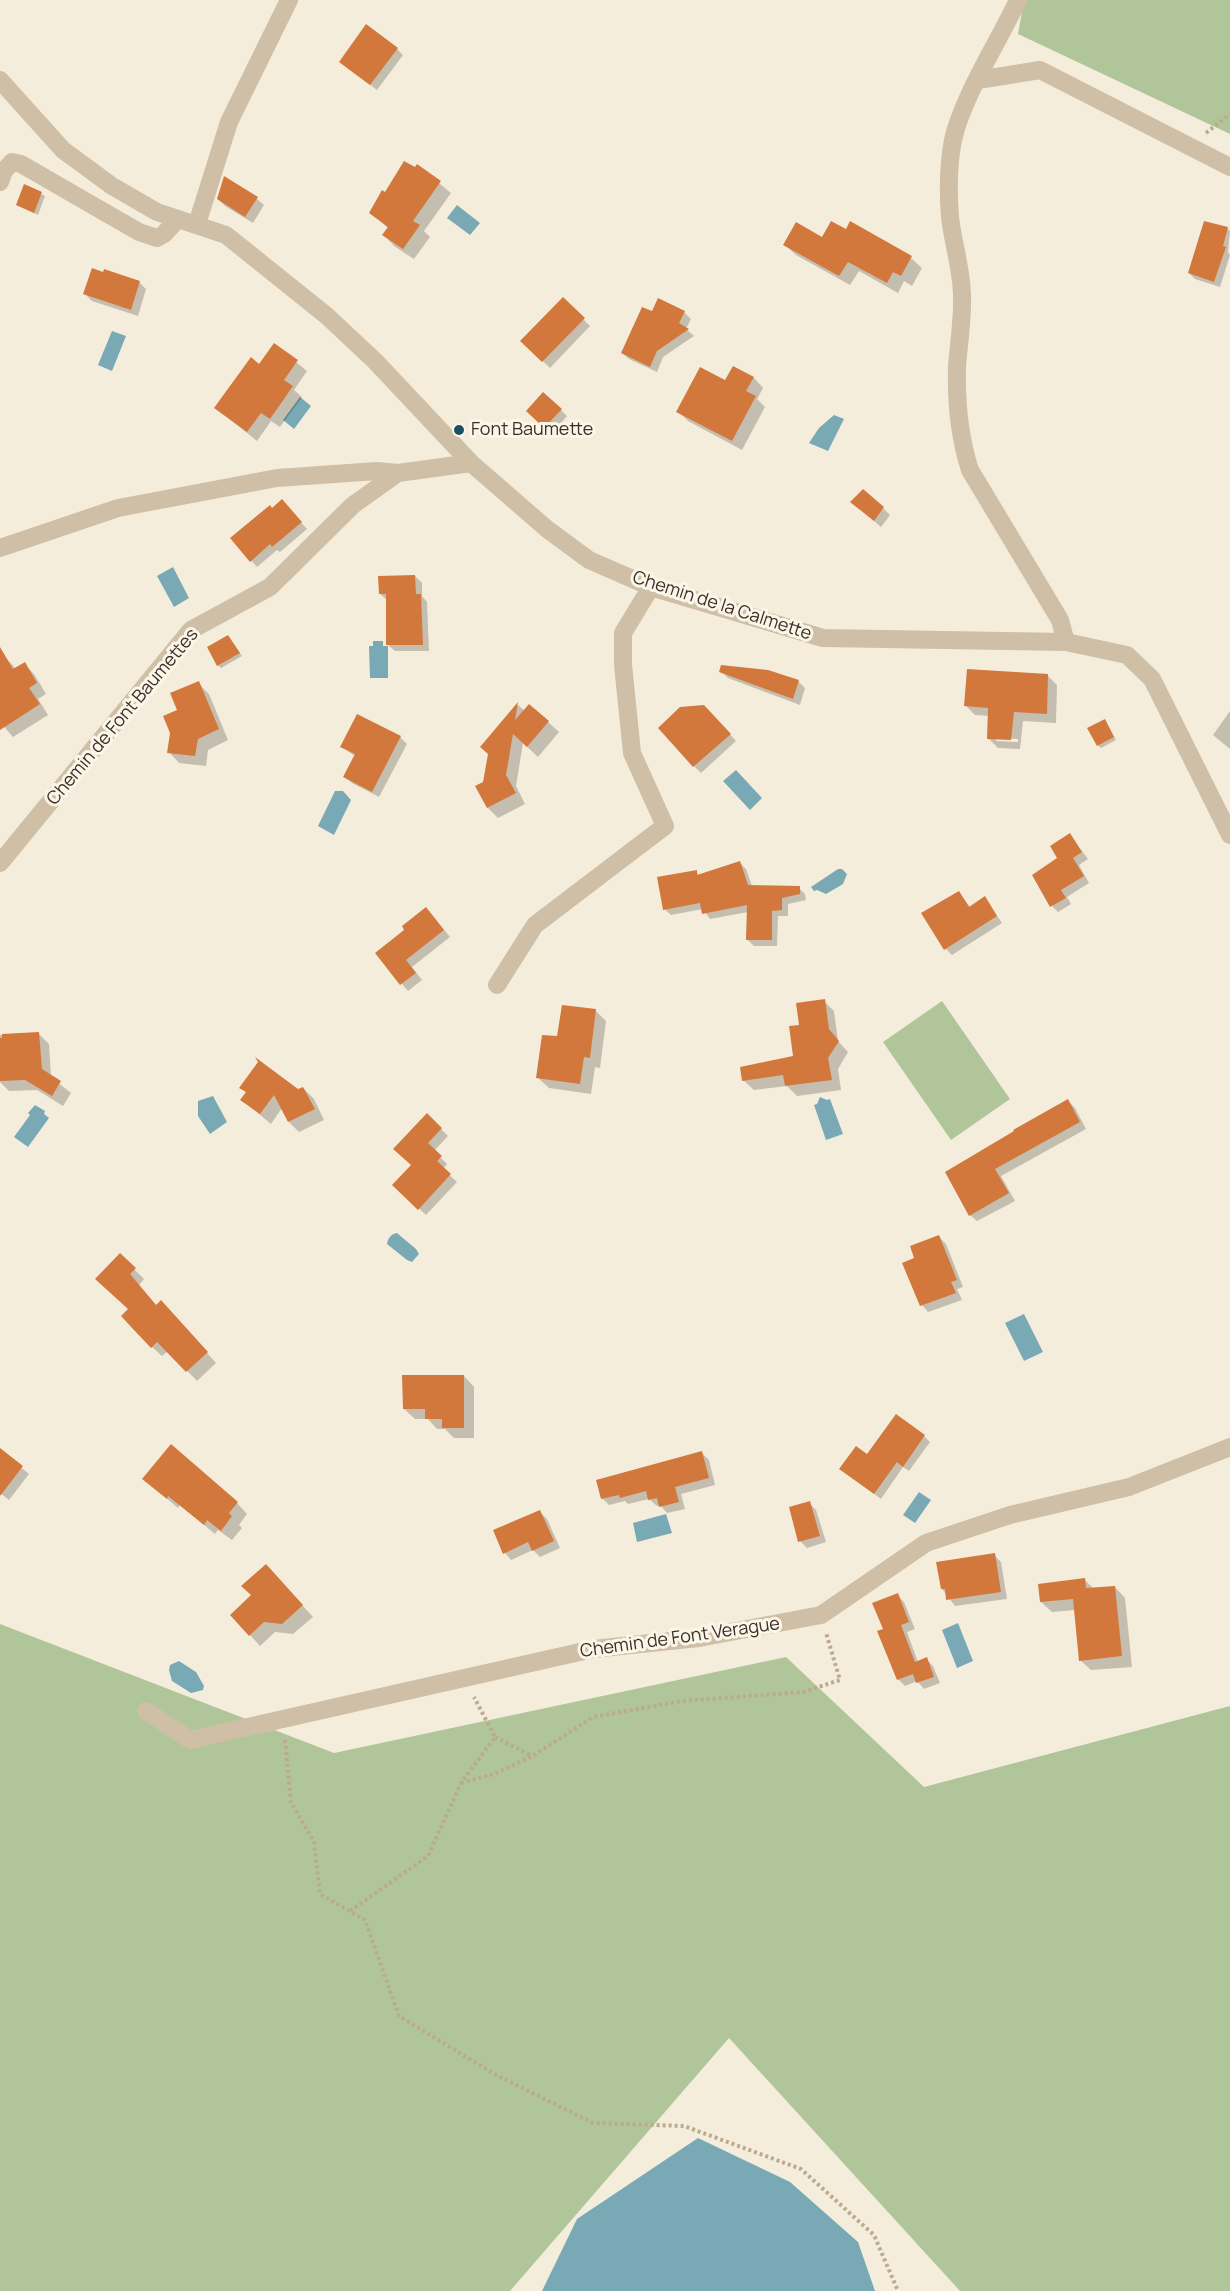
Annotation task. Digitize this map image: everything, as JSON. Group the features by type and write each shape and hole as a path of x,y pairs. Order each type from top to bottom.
{"street":[{"path":"197,224 229,122 289,0"},
{"path":"1018,0 978,80 953,138 948,188 951,219 960,264 962,297 957,369 958,417 970,470 1060,620 1066,642"},
{"path":"978,80 1040,70 1230,167"},
{"name":"Chemin de la Calmette","path":"0,80 63,150 121,191 157,212 226,235 327,316 375,361 471,463 547,530 589,560 651,587 823,638 1066,642 1127,655 1152,679 1230,835"},
{"path":"0,182 4,171 12,162 21,164 139,232 157,238 178,219"},
{"path":"0,548 118,508 277,478 377,471 398,473 471,463"},
{"name":"Chemin de Font Baumettes","path":"0,863 191,630 270,586 353,505 398,473"},
{"path":"497,985 535,925 665,826 632,753 623,665 623,633 651,587"},
{"name":"Chemin de Font Verague","path":"146,1711 190,1740 593,1648 699,1638 821,1615 926,1543 1010,1515 1129,1487 1230,1447"}],"path":[{"path":"1189,146 1230,114"},
{"path":"461,1783 494,1774 532,1756 593,1717 682,1701 803,1692 840,1680 821,1615"},
{"path":"460,1680 473,1696 495,1737 532,1756"},
{"path":"283,1719 291,1802 314,1842 320,1894 365,1920 399,2016 496,2075 593,2123 684,2126 801,2169 874,2235 898,2291"},
{"path":"350,1911 428,1856 461,1783 495,1737"}],"green space":[{"path":"1024,0 1230,0 1230,134 1018,34"},
{"path":"942,1001 1010,1099 951,1140 883,1042"},
{"path":"0,1624 334,1753 786,1657 924,1787 1230,1706 1230,2291 960,2291 729,2038 510,2291 0,2291"}],"water":[{"path":"457,205 480,223 470,235 447,218"},
{"path":"112,331 126,336 112,371 98,365"},
{"path":"300,397 311,406 294,429 283,420"},
{"path":"834,415 844,419 828,451 809,443 819,428"},
{"path":"173,567 189,598 174,607 157,576"},
{"path":"373,641 383,641 383,646 388,646 388,678 370,678 369,646 373,646"},
{"path":"736,770 762,798 750,810 723,781"},
{"path":"335,791 343,791 351,800 334,835 318,826"},
{"path":"838,869 842,869 847,874 843,884 826,894 814,891 811,887"},
{"path":"213,1096 227,1122 210,1134 198,1116 198,1101"},
{"path":"820,1097 830,1099 843,1134 826,1140 814,1105"},
{"path":"35,1105 45,1111 44,1114 49,1118 28,1147 14,1137"},
{"path":"397,1233 419,1254 412,1262 387,1244 390,1237"},
{"path":"1024,1314 1043,1352 1024,1361 1005,1323"},
{"path":"919,1492 931,1500 915,1523 903,1515"},
{"path":"666,1514 672,1533 637,1542 633,1523"},
{"path":"958,1623 973,1661 957,1668 942,1630"},
{"path":"179,1661 196,1672 204,1686 203,1690 191,1693 172,1681 170,1665"},
{"path":"698,2138 790,2182 858,2242 875,2291 542,2291 577,2219"}],"building":[{"path":"366,24 398,48 370,85 339,62"},
{"path":"404,161 415,167 417,164 441,181 413,221 420,225 403,249 382,235 388,227 369,213 382,190 385,192"},
{"path":"224,176 258,197 245,217 217,199"},
{"path":"24,184 42,192 34,213 16,205"},
{"path":"831,221 846,229 850,221 912,256 901,276 893,272 887,283 848,262 839,276 783,245 796,222 822,237"},
{"path":"1204,221 1228,227 1223,246 1226,247 1214,282 1188,273"},
{"path":"92,268 103,272 104,269 140,281 131,310 83,294"},
{"path":"563,297 585,318 542,362 520,341"},
{"path":"658,298 685,311 679,323 689,329 657,351 650,367 621,353 642,307 652,311"},
{"path":"274,343 298,360 284,380 293,386 270,419 261,413 247,432 214,408 251,357 259,364"},
{"path":"733,366 754,377 746,391 756,396 732,441 676,412 700,367 725,380"},
{"path":"543,392 562,409 544,428 526,411"},
{"path":"863,489 884,507 874,521 850,502"},
{"path":"282,499 302,522 272,547 270,544 250,562 230,538 270,505 272,508"},
{"path":"415,575 416,594 421,594 423,645 386,645 386,594 379,594 378,576"},
{"path":"228,635 240,653 217,666 207,647"},
{"path":"0,647 13,669 25,662 37,683 29,688 40,704 0,730"},
{"path":"721,665 768,670 799,680 793,699 719,672"},
{"path":"967,669 1048,674 1047,714 1014,712 1011,740 987,739 988,708 964,706"},
{"path":"199,681 219,729 198,739 195,756 167,753 170,733 163,716 177,710 170,693"},
{"path":"518,702 515,720 529,704 549,721 527,747 513,734 506,775 516,793 487,808 475,786 483,782 488,754 480,747"},
{"path":"704,705 731,734 693,767 658,728 680,707"},
{"path":"357,714 401,736 372,792 343,777 355,754 340,747"},
{"path":"1105,719 1114,737 1097,746 1087,728"},
{"path":"1070,833 1082,852 1073,858 1084,876 1061,890 1066,898 1050,907 1032,875 1057,858 1050,846"},
{"path":"740,861 748,885 800,886 800,894 782,898 782,910 772,911 772,940 746,940 747,905 702,914 700,903 663,910 657,877 697,870 697,875"},
{"path":"959,891 969,907 985,896 997,916 944,950 921,913"},
{"path":"426,907 444,930 406,960 416,973 400,985 375,953 404,930 402,926"},
{"path":"825,999 829,1029 839,1041 828,1058 832,1080 785,1086 783,1075 742,1081 740,1067 793,1056 789,1026 799,1025 796,1003"},
{"path":"562,1005 596,1009 590,1058 584,1057 580,1084 536,1078 542,1035 557,1036"},
{"path":"39,1032 42,1069 61,1081 52,1096 25,1080 0,1081 0,1038 2,1034"},
{"path":"255,1057 298,1089 303,1087 315,1109 288,1122 274,1095 260,1114 240,1100 246,1092 239,1088 258,1062"},
{"path":"1068,1099 1080,1122 995,1169 1009,1193 969,1216 945,1172"},
{"path":"427,1113 442,1128 428,1143 442,1156 437,1161 451,1174 418,1210 392,1185 411,1165 393,1149"},
{"path":"939,1235 957,1280 951,1282 956,1293 920,1306 902,1263 914,1258 910,1246"},
{"path":"120,1253 136,1268 130,1274 156,1305 161,1300 208,1352 186,1372 157,1342 151,1348 121,1316 128,1309 95,1279"},
{"path":"402,1375 464,1375 464,1428 442,1428 442,1419 425,1419 425,1409 403,1409"},
{"path":"896,1414 925,1435 903,1467 897,1462 874,1494 839,1469 856,1446 867,1454"},
{"path":"171,1444 238,1502 229,1513 232,1516 221,1531 207,1520 204,1525 168,1496 167,1499 142,1479"},
{"path":"0,1448 23,1466 0,1496"},
{"path":"702,1451 709,1478 675,1487 679,1502 659,1507 657,1498 648,1500 646,1491 620,1498 619,1495 601,1499 596,1480"},
{"path":"810,1501 820,1536 798,1542 789,1507"},
{"path":"540,1510 554,1541 532,1551 528,1542 503,1554 493,1530"},
{"path":"995,1553 1001,1592 946,1600 945,1589 941,1589 936,1562"},
{"path":"266,1564 303,1605 282,1624 264,1622 249,1636 230,1615 251,1595 241,1586"},
{"path":"1085,1578 1086,1588 1115,1586 1122,1656 1079,1661 1073,1599 1040,1602 1038,1584"},
{"path":"898,1593 909,1622 901,1625 915,1662 927,1657 934,1677 916,1683 913,1674 897,1680 877,1631 883,1629 872,1603"}],"place":[{"name":"Font Baumette","path":"459,430"}]}
